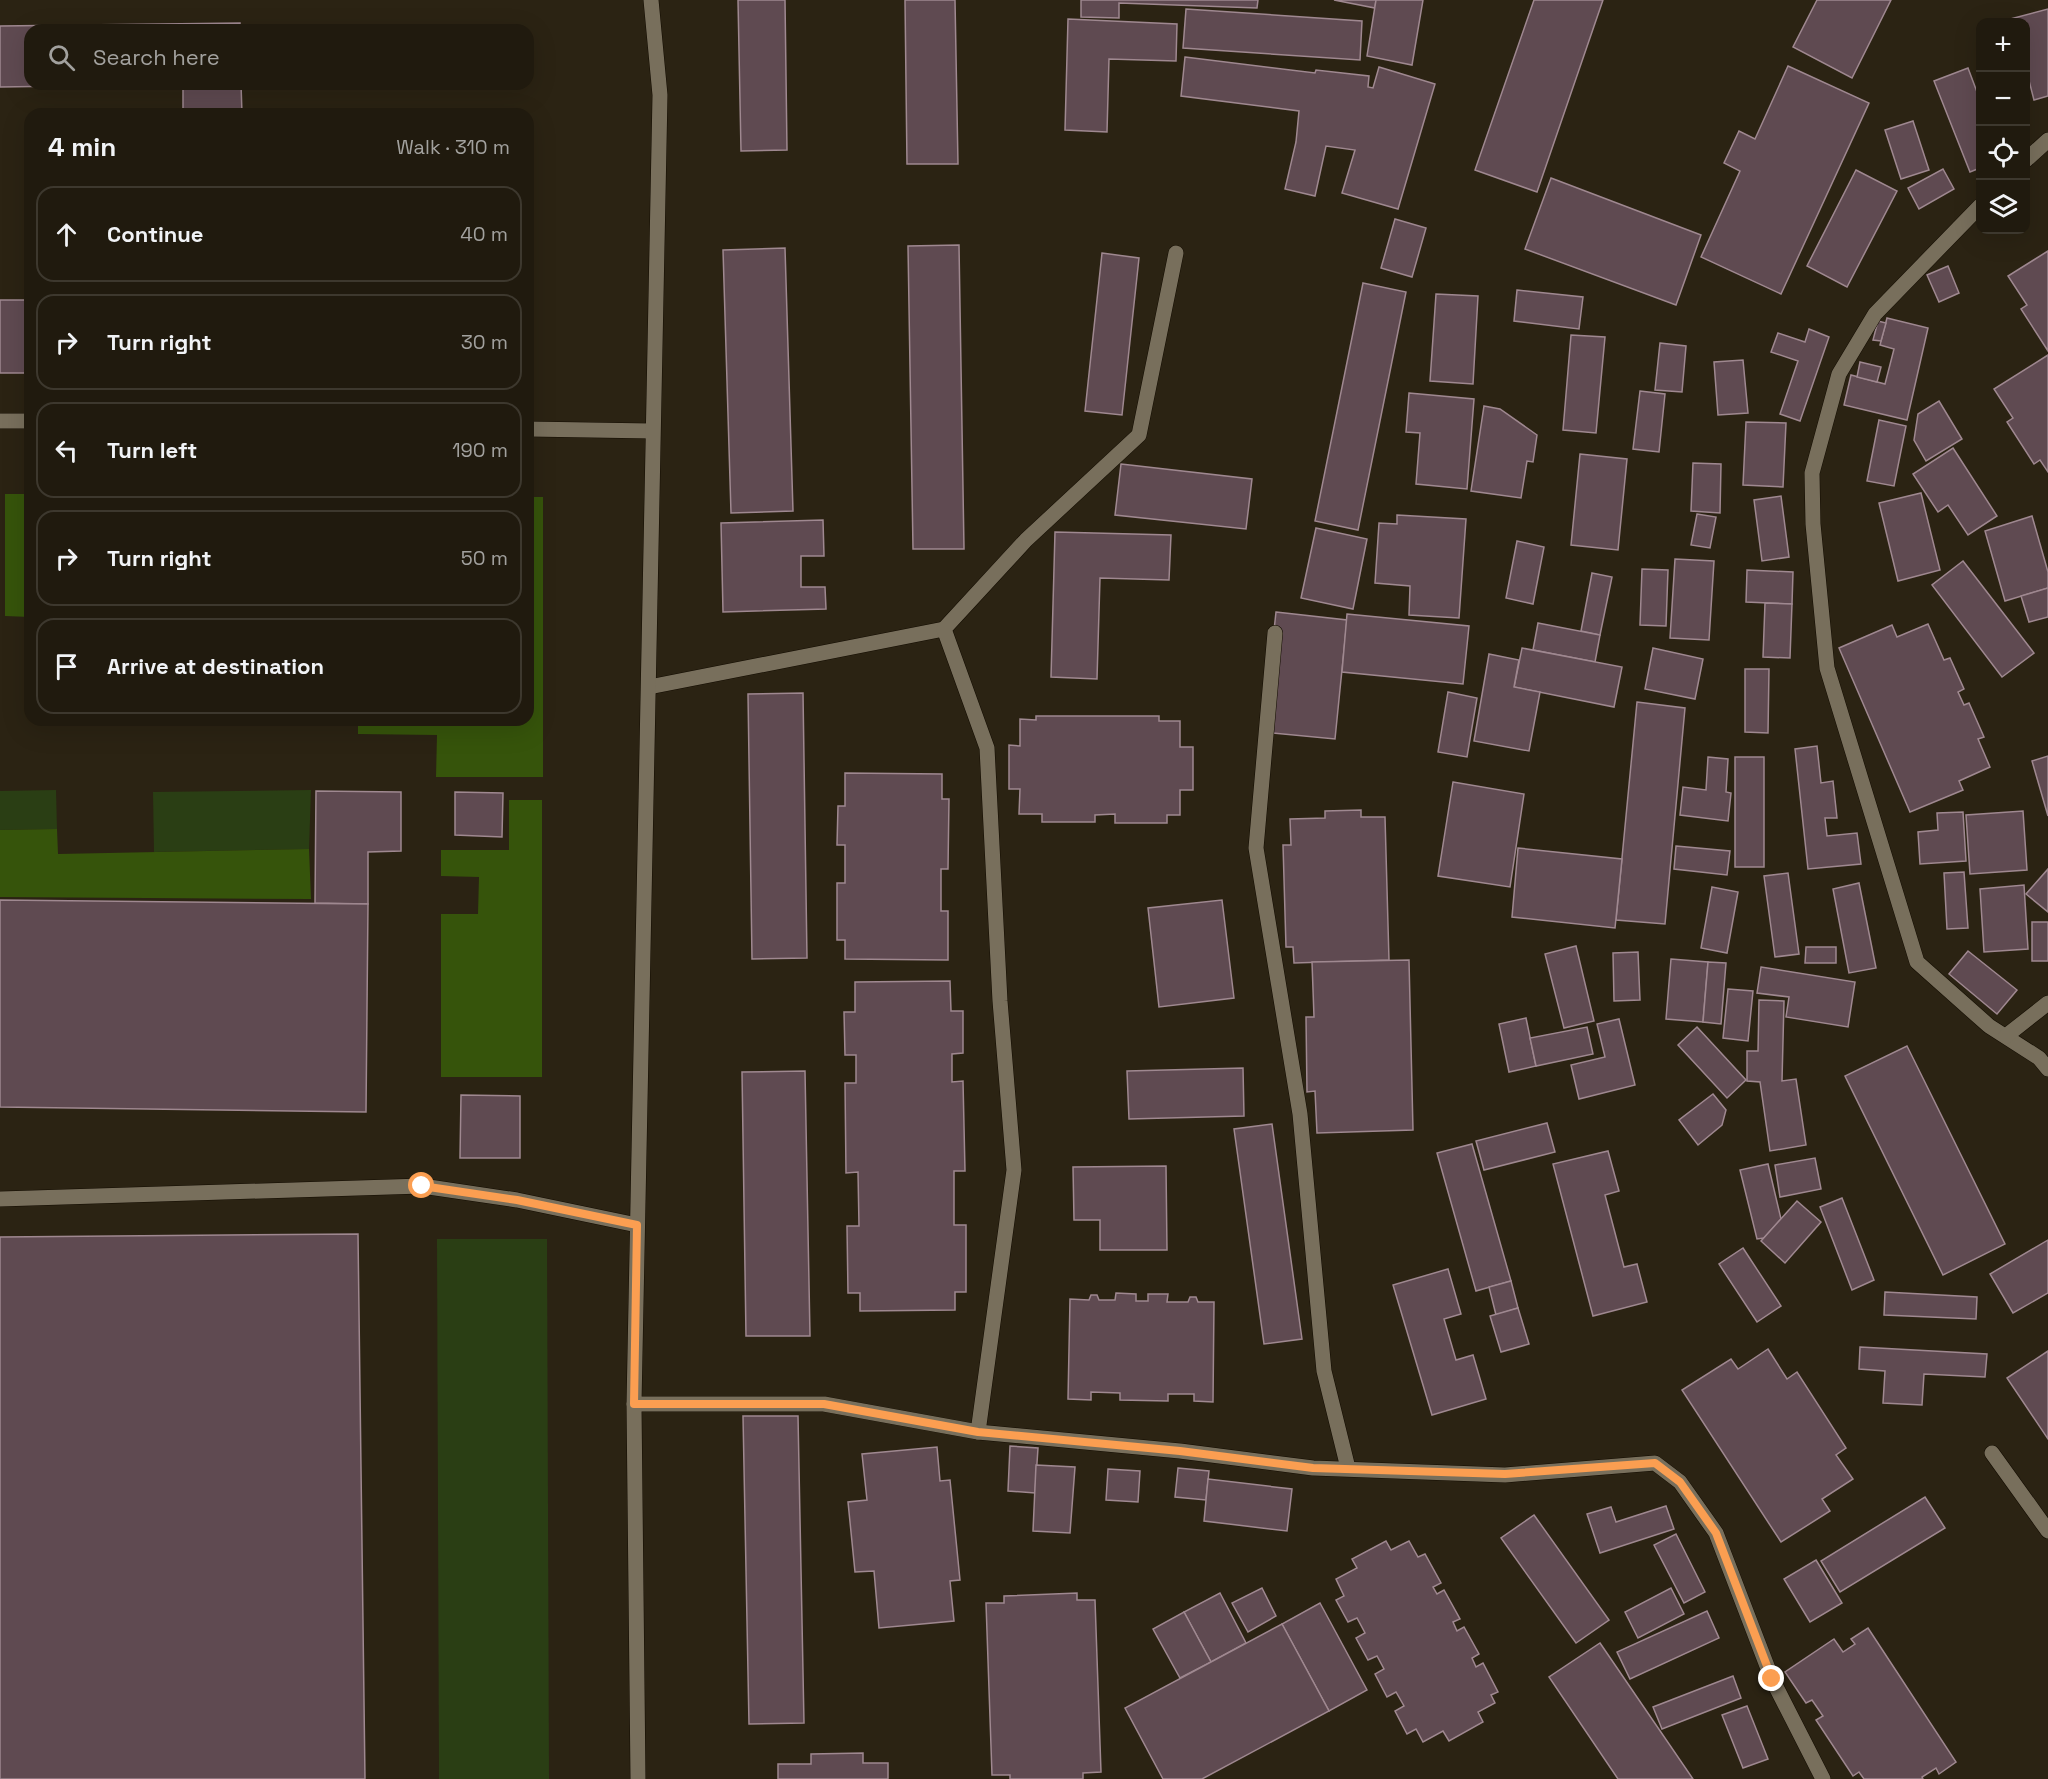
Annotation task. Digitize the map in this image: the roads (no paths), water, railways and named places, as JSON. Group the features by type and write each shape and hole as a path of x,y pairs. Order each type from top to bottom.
{"street":[{"path":"638,1779 634,1404 660,94 651,0"},
{"path":"2030,156 2048,140"},
{"path":"1976,210 1875,314 1839,374 1812,473 1813,524 1827,668 1917,962 1989,1026 2039,1058 2048,1069"},
{"path":"648,687 944,629 1026,540 1139,435 1176,252"},
{"path":"0,420 24,421"},
{"path":"534,429 652,431"},
{"path":"944,629 987,748 1000,1001 1014,1170 978,1432"},
{"path":"1275,633 1256,848 1300,1114 1324,1371 1348,1468"},
{"path":"2006,1036 2048,1003"},
{"path":"0,1199 422,1186 517,1200 637,1225"},
{"path":"634,1404 824,1404 978,1432 1180,1451 1313,1468 1505,1474 1655,1463 1680,1482 1716,1533 1772,1679 1823,1779"},
{"path":"1992,1453 2048,1531"}]}
